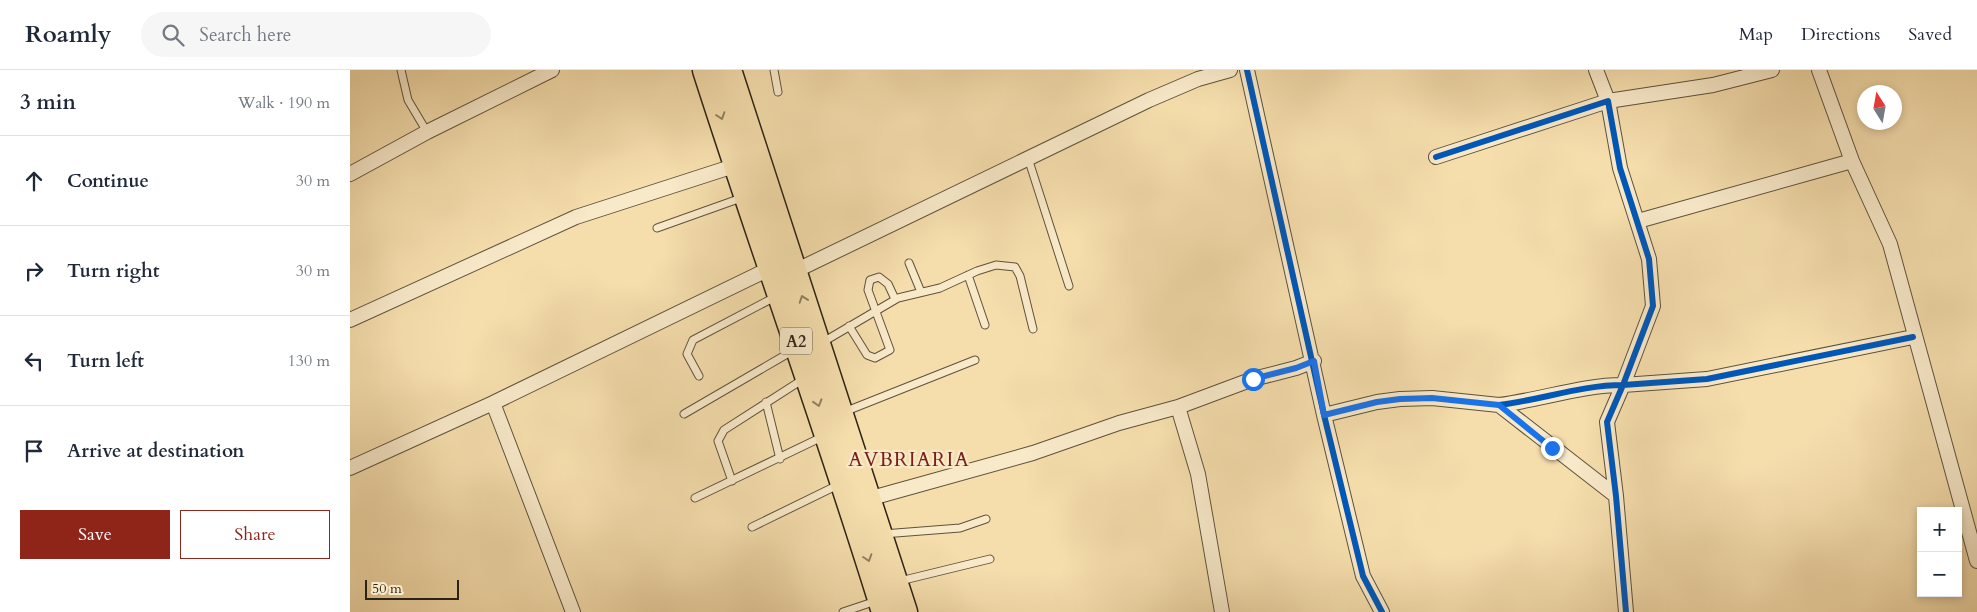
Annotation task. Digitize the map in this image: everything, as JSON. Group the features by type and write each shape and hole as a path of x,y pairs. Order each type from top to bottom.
{"highway":[{"name":"A2","path":"706,70 746,196 782,270 780,294 841,413 879,534 887,598"},
{"name":"A2","path":"728,70 782,270 808,346 809,375 827,434 887,598 904,612"}],"street":[{"path":"350,174 427,132 552,70"},
{"path":"350,468 1028,158 1149,100 1198,79 1230,70"},
{"path":"1247,70 1314,361 1324,415 1363,576 1382,612"},
{"path":"1596,70 1608,101 1620,168 1649,259 1653,306 1607,422 1616,496 1626,612"},
{"path":"1436,157 1608,101 1713,85 1772,70"},
{"path":"1819,70 1852,161 1890,244 1977,562"},
{"path":"1638,221 1852,161"},
{"path":"350,320 576,217 737,165"},
{"path":"1324,415 1377,402 1400,399 1432,398 1499,405 1532,401 1580,389 1707,379 1914,337"},
{"path":"868,499 1033,453 1119,423 1178,407 1253,379 1296,368 1314,361"},
{"path":"493,403 573,612"},
{"path":"1499,405 1616,496"},
{"path":"1178,407 1198,474 1222,612"}],"lane":[{"path":"401,70 408,100 427,132"},
{"path":"774,70 778,92"},
{"path":"1028,158 1069,286"},
{"path":"657,228 746,196"},
{"path":"909,263 921,292"},
{"path":"684,414 808,346 849,326 895,299 940,288 968,275 996,266 1015,267 1020,276 1033,329"},
{"path":"968,275 985,325"},
{"path":"849,326 867,354 875,358 890,350 888,340 875,310 868,284 875,276 879,276 888,284 895,299"},
{"path":"699,376 687,354 693,340 780,294"},
{"path":"841,413 975,360"},
{"path":"732,481 718,441 724,430 809,375"},
{"path":"766,402 780,459"},
{"path":"695,498 780,459 827,434"},
{"path":"752,527 843,482"},
{"path":"879,534 960,528 986,519"},
{"path":"843,612 887,598 990,559"}],"cycle path":[{"path":"1247,70 1324,415 1363,576 1382,612"},
{"path":"1436,157 1608,101 1620,168 1649,259 1653,306 1623,385 1592,387 1499,405"},
{"path":"1626,612 1616,496 1607,422 1623,385 1707,379 1913,337"}],"district":[{"name":"AVBRIARIA","path":"909,459"}],"route":[{"path":"1253,379 1296,368 1314,361 1324,415 1377,402 1400,399 1432,398 1499,405 1552,448"}]}
